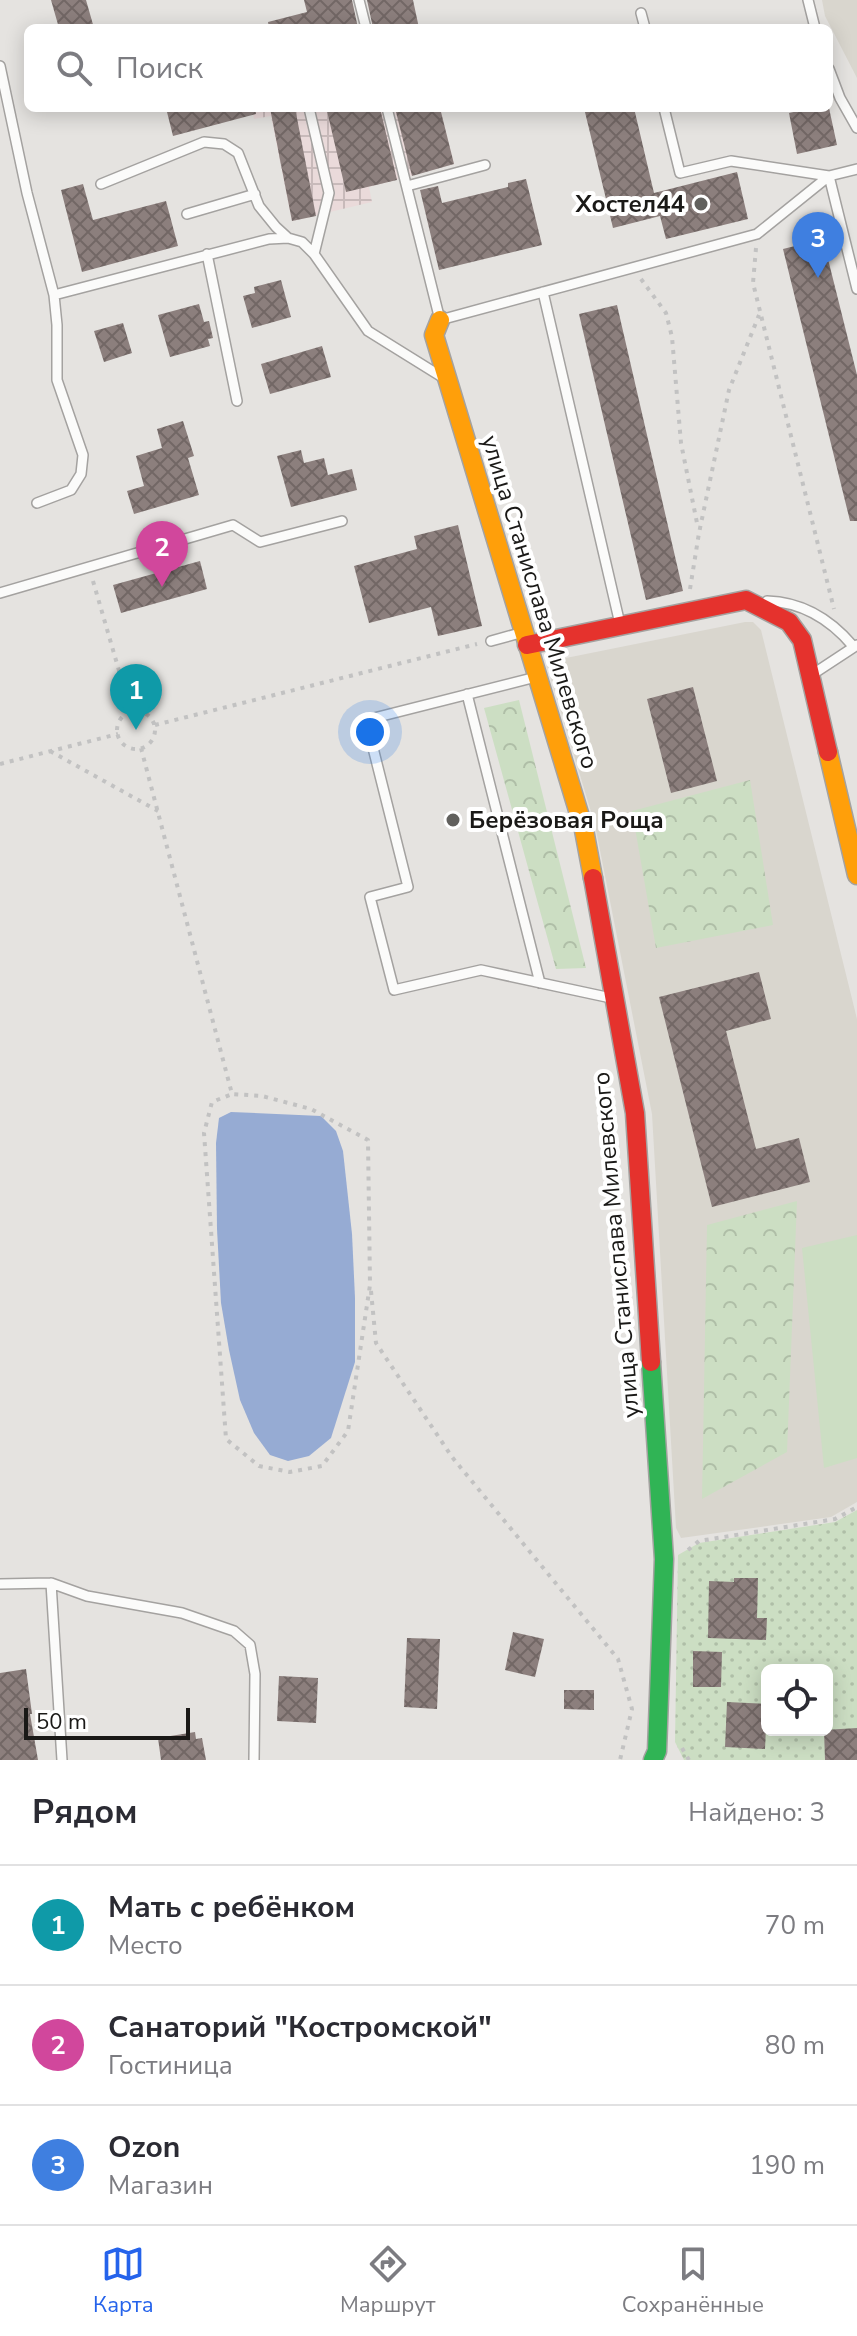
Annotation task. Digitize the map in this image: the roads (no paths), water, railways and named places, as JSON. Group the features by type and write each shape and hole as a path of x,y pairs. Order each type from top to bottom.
{"street":[{"name":"улица Станислава Милевского","path":"440,320 434,335 584,830 635,1113 664,1559 657,1751 653,1760"},
{"path":"525,639 621,626 746,600 789,622 802,640 857,875"}],"lane":[{"path":"359,0 365,24"},
{"path":"808,0 814,24"},
{"path":"641,13 644,24"},
{"path":"0,66 27,193 54,295 57,380 83,455 81,474 71,490 37,503"},
{"path":"833,80 857,128"},
{"path":"310,112 329,193 314,254"},
{"path":"388,112 440,320 757,234 829,176"},
{"path":"665,112 680,173 731,161 829,176 857,169"},
{"path":"101,184 204,142 224,144 238,153 259,206 288,238"},
{"path":"407,186 485,165"},
{"path":"829,176 857,289"},
{"path":"187,214 255,194"},
{"path":"54,295 207,254 269,239 288,238 302,242 314,254 368,331 448,380"},
{"path":"207,254 237,401"},
{"path":"543,292 621,626"},
{"path":"0,593 233,525 260,542 342,521"},
{"path":"746,600 786,601 825,619 855,646 810,676"},
{"path":"491,641 525,639"},
{"path":"536,677 366,720 408,887 370,897 394,990 481,970 614,999"},
{"path":"467,694 540,983"},
{"path":"0,1584 51,1583 87,1596 182,1613 234,1631 250,1645 255,1674 254,1760"},
{"path":"51,1583 62,1760"}],"water":[{"path":"231,1112 321,1116 336,1131 343,1151 352,1234 355,1362 331,1438 309,1456 288,1461 270,1455 254,1433 240,1400 221,1303 216,1143 219,1118"}],"place":[{"name":"Хостел44","path":"701,204"},
{"name":"Ozon","path":"818,278"},
{"name":"Санаторий \"Костромской\"","path":"162,587"},
{"name":"Мать с ребёнком","path":"136,730"},
{"name":"Берёзовая Роща","path":"453,820"}]}
